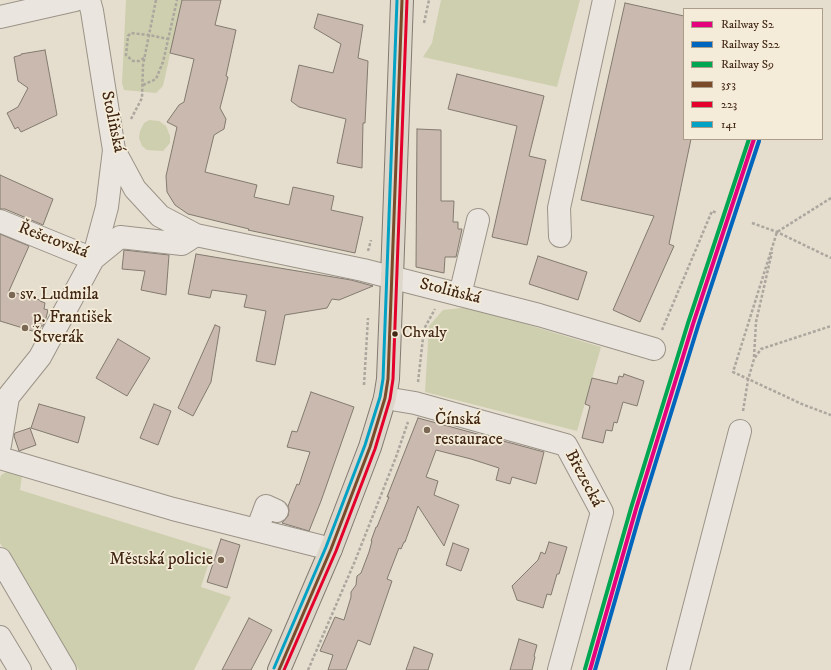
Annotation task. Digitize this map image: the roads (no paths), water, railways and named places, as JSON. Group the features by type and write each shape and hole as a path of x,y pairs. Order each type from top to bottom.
{"main road":[{"path":"279,670 331,549 370,447 385,398 388,379 402,0"}],"street":[{"path":"0,17 75,0"},
{"name":"Stoliňská","path":"89,0 114,150 135,189 160,216 196,235 363,270 539,314 654,349"},
{"path":"560,236 559,208 604,0"},
{"name":"Řešetovská","path":"0,221 93,258 106,207 114,150"},
{"path":"460,295 478,220"},
{"path":"0,445 8,397 40,357 93,258 120,237 182,244 196,235"},
{"name":"Březecká","path":"385,398 415,403 566,445 602,512 559,670"},
{"path":"678,670 740,431"},
{"path":"0,458 173,508 331,549"},
{"path":"257,530 266,506 277,511"},
{"path":"0,559 65,670"},
{"path":"0,637 20,670"}],"rail line":[{"name":"S9","path":"585,669 631,508 688,323 749,140"},
{"name":"S2","path":"590,670 636,509 693,324 754,140"},
{"name":"S22","path":"595,670 641,510 698,326 759,141"}],"place":[{"name":"sv. Ludmila","path":"12,295"},
{"name":"p. František Štverák","path":"25,328"},
{"name":"Chvaly","path":"395,334"},
{"name":"Čínská restaurace","path":"427,430"},
{"name":"Městská policie","path":"221,560"}]}
